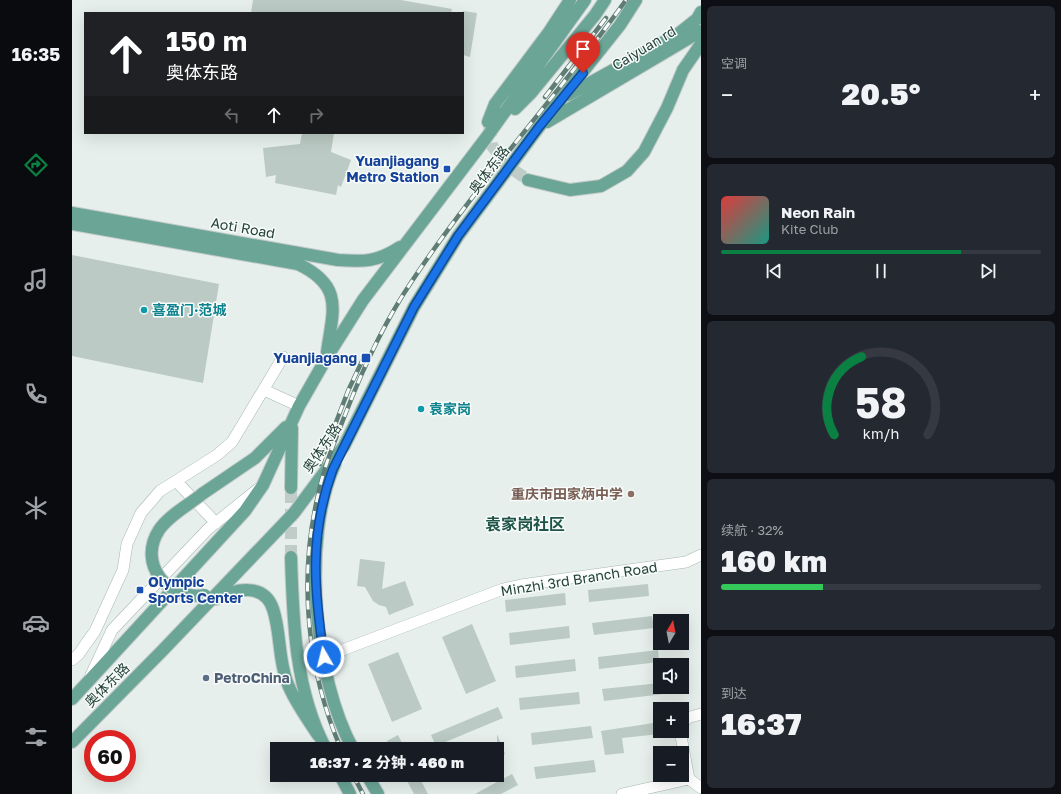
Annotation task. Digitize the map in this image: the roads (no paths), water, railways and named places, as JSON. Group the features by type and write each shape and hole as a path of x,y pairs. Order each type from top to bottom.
{"main road":[{"path":"488,122 495,104 549,32 570,0"},
{"path":"486,138 585,0"},
{"path":"486,138 535,88 595,16 605,0"},
{"name":"奥体东路","path":"72,742 206,600 224,585 294,513 344,446 418,301 458,236 539,127 620,25 636,0"},
{"path":"564,97 678,34 697,19 701,12"},
{"name":"Caiyuan rd","path":"539,127 701,31"},
{"path":"528,180 570,190 601,186 627,171 644,152 667,108 683,70 701,44"},
{"name":"奥体东路","path":"72,699 245,511 263,485 299,406 327,357 363,300 486,138"},
{"name":"Aoti Road","path":"72,213 338,260 361,262 376,260 388,255 406,244"},
{"name":"Aoti Road","path":"72,224 298,264 311,270 322,278 333,299 333,312 327,357"},
{"path":"291,488 292,421"},
{"path":"292,421 254,458 167,520 155,538 152,554 154,567 157,574 175,591 206,600 237,590 247,590 256,592 269,602 273,609 282,664 287,682 297,704 322,742"},
{"path":"344,446 326,488 317,540 315,570 316,599 324,657 338,715 350,742"},
{"path":"291,557 293,622 300,670 318,734"},
{"path":"344,782 350,794"},
{"path":"371,782 378,794"}],"street":[{"path":"72,660 78,655 95,631 123,570 127,544 141,513 160,491 217,456 232,442 283,357"},
{"path":"264,390 299,406"},
{"path":"176,481 216,523"},
{"path":"90,678 112,630 216,523 263,485"},
{"name":"Minzhi 3rd Branch Road","path":"324,657 503,589 521,585 686,562 701,555"},
{"path":"689,717 701,714"},
{"path":"681,738 690,779 701,788"},
{"path":"622,794 690,779"}],"tunnel":[{"path":"489,125 492,146 508,166 528,180"},
{"path":"291,488 291,557"}],"railway":[{"path":"338,742 329,719 320,688 309,624 308,591 308,559 312,527 318,495 327,463 335,442 376,344 402,296 463,209 573,71 626,0"},
{"path":"545,97 606,18"},
{"path":"320,464 348,391 364,357"},
{"path":"357,782 363,794"}],"place":[{"name":"Yuanjiagang Metro Station","path":"447,169"},
{"name":"喜盈门·范城","path":"144,310"},
{"name":"Yuanjiagang","path":"366,358"},
{"name":"袁家岗","path":"421,409"},
{"name":"重庆市田家炳中学","path":"631,494"},
{"name":"Olympic Sports Center","path":"140,590"},
{"name":"PetroChina","path":"206,678"}],"district":[{"name":"袁家岗社区","path":"525,524"}]}
